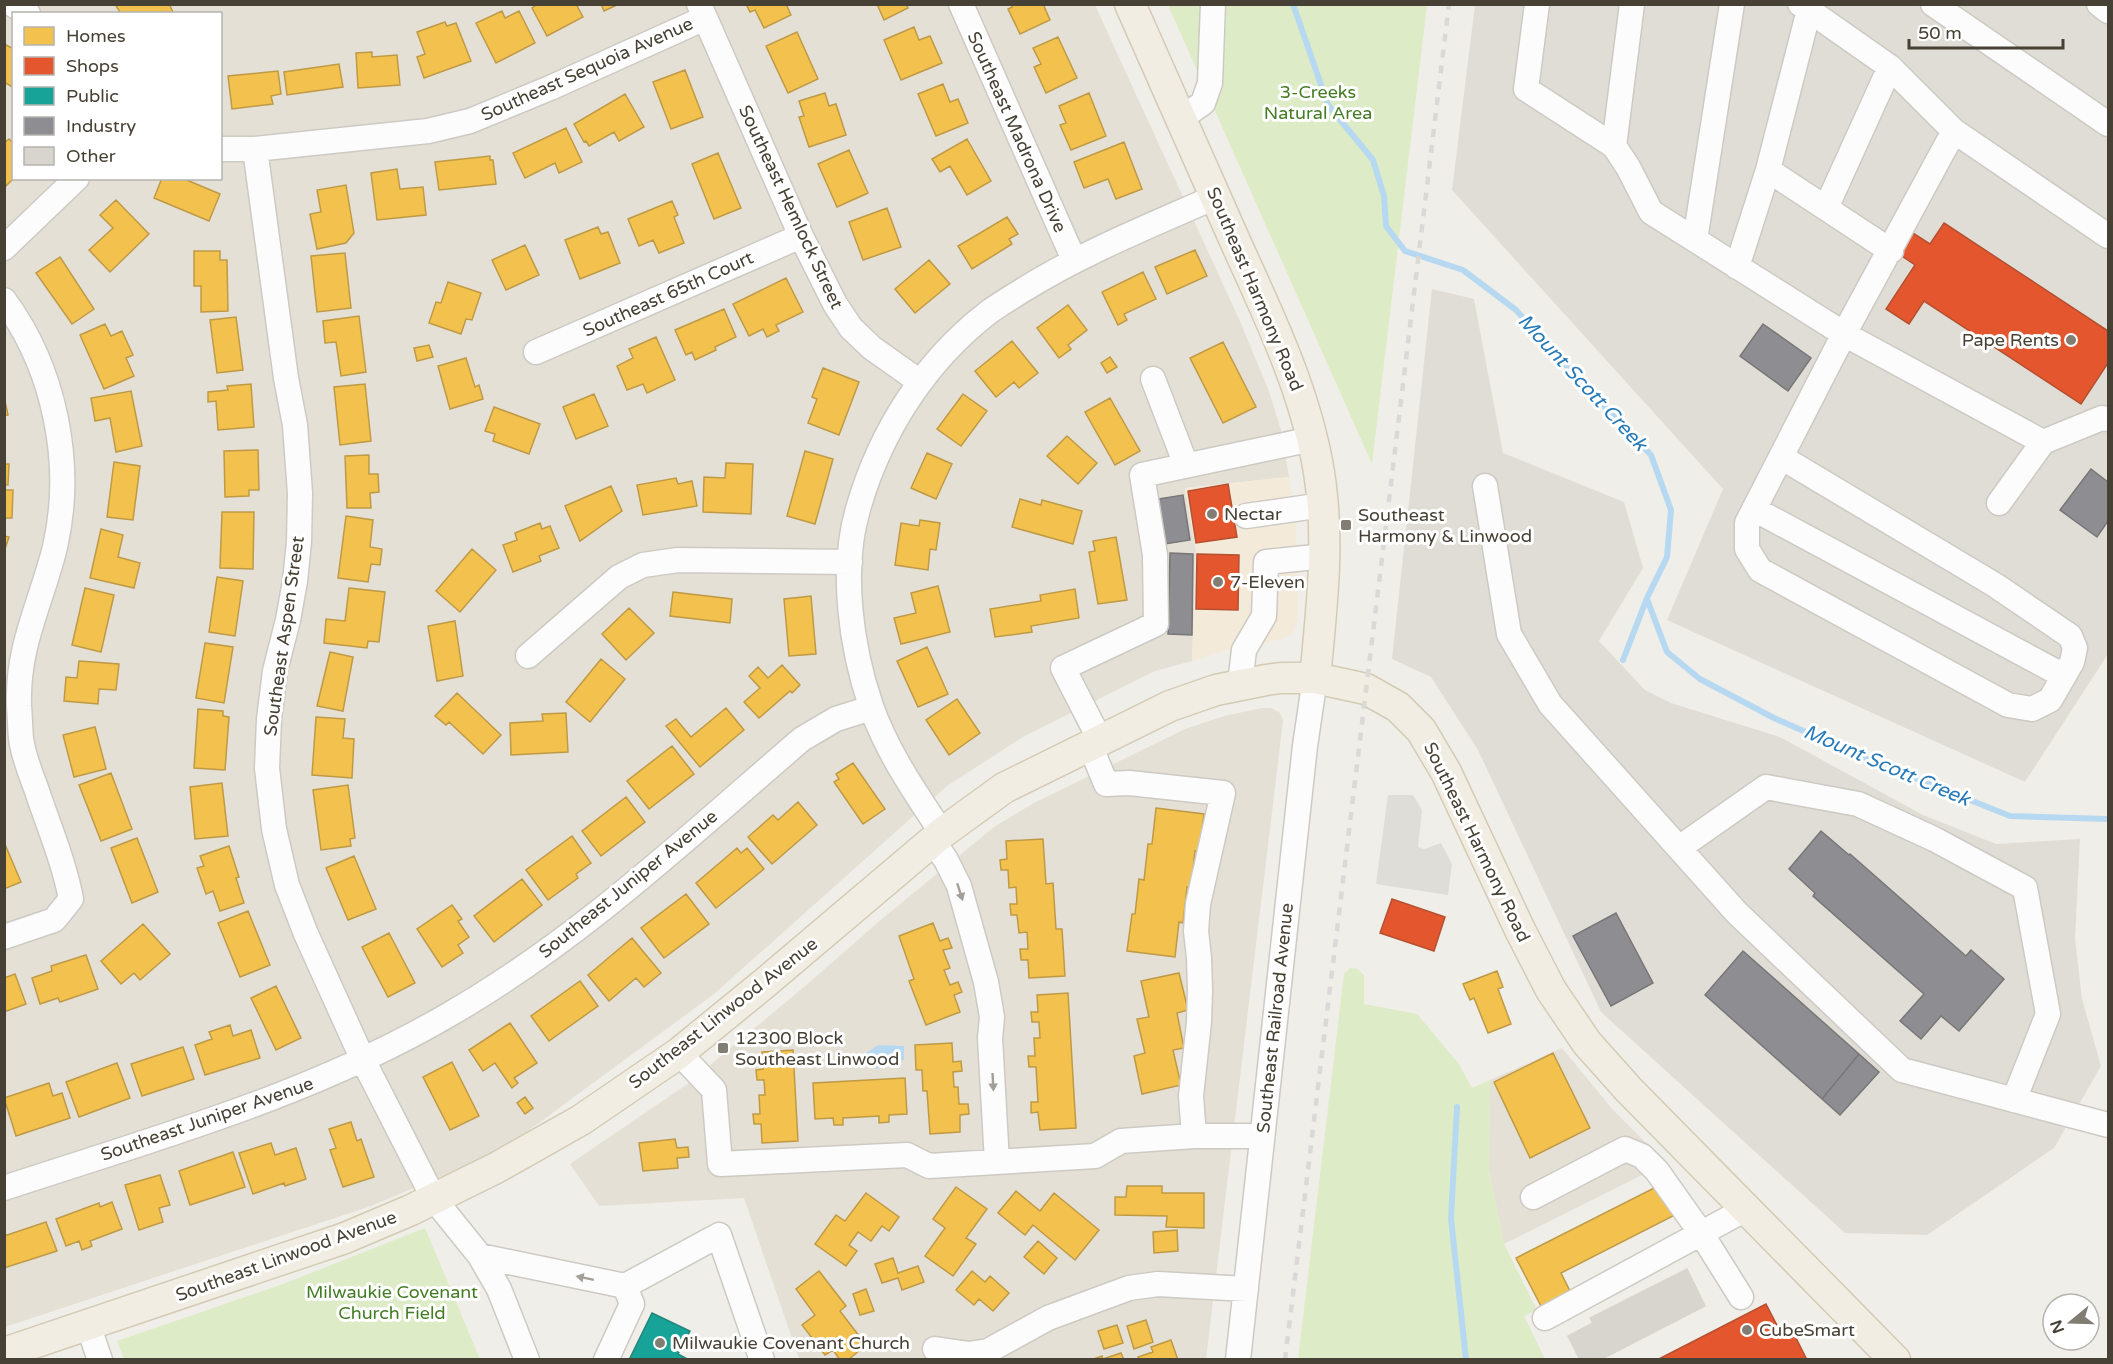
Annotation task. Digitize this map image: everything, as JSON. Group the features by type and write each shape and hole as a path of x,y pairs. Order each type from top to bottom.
{"main road":[{"name":"Southeast Harmony Road","path":"1130,4 1280,339 1298,388 1317,461 1323,506 1325,583 1315,678 1357,686 1376,693 1398,707 1421,730 1446,772 1534,961 1587,1042 1629,1090 1895,1359"},
{"name":"Southeast Linwood Avenue","path":"4,1353 345,1238 434,1199 554,1136 608,1103 679,1053 937,836 1004,788 1196,695 1240,684 1281,678 1315,678"}],"street":[{"path":"12,4 25,12"},
{"name":"Southeast Madrona Drive","path":"960,4 1074,260"},
{"path":"1180,119 1203,103 1210,82 1213,4"},
{"path":"1538,4 1526,89 1614,146 1652,212 1844,334 2043,442"},
{"path":"1614,146 1632,4"},
{"path":"1695,240 1732,4"},
{"path":"1934,4 2109,124"},
{"path":"2099,4 2109,11"},
{"path":"1737,267 1768,170 1804,8 1890,67 1954,131 2109,236"},
{"name":"Southeast Sequoia Avenue","path":"222,149 255,148 428,131 470,121 550,88 702,11"},
{"name":"Southeast Hemlock Street","path":"702,11 801,236 835,304 851,328 872,348 920,382"},
{"path":"1826,208 1890,67"},
{"path":"1781,456 1995,585 2070,636 2075,648 2072,662 2050,700 2032,710 2008,705 1760,570 1747,549 1747,523 1781,456 1844,334 1954,131"},
{"name":"Southeast Aspen Street","path":"255,148 286,378 295,424 300,493 295,581 275,671 269,719 267,768 274,830 287,885 306,934 363,1060 434,1199 480,1256 499,1289 527,1359"},
{"path":"1768,170 1891,251"},
{"path":"4,248 75,180"},
{"path":"997,1161 990,1038 992,1017 986,982 959,886 937,836 883,735 860,670 853,634 850,597 850,562 857,510 892,426 920,382 952,345 989,311 1074,260 1215,197"},
{"name":"Southeast 65th Court","path":"536,352 801,236"},
{"path":"4,300 32,344 59,434 62,475 61,507 54,548 22,658 19,705 21,740 67,876 71,899 54,920 4,937"},
{"path":"1153,379 1186,465"},
{"path":"1999,503 2043,442 2102,418 2109,419"},
{"path":"1194,1136 1191,1096 1199,1022 1196,922 1222,793 1129,783 1106,784 1095,743 1064,668 1155,624 1155,555 1142,475 1312,440"},
{"path":"1485,486 1509,634 1550,704 1737,913 1902,1070 2109,1125"},
{"path":"1246,516 1323,506"},
{"path":"1754,509 2064,676"},
{"path":"1240,684 1244,650 1264,616 1266,562 1325,556"},
{"path":"528,656 619,577 643,565 678,560 850,562"},
{"name":"Southeast Railroad Avenue","path":"1238,1359 1305,746 1315,678"},
{"name":"Southeast Juniper Avenue","path":"4,1188 242,1110 363,1060 450,1014 503,982 570,935 619,896 802,739 836,719 872,708"},
{"path":"1679,848 1766,787 1858,804 1934,838 2025,888 2048,1014 2014,1100"},
{"path":"679,1053 714,1090 720,1164 907,1155 929,1166 1095,1156 1121,1141 1194,1136 1262,1136"},
{"path":"1533,1197 1625,1149 1642,1156 1657,1172 1701,1233 1741,1297"},
{"path":"1545,1318 1746,1209"},
{"path":"480,1256 625,1286 719,1235 762,1359"},
{"path":"935,1349 969,1354 988,1351 1048,1318 1129,1288 1158,1284 1246,1289"},
{"path":"606,1359 632,1304 625,1286"},
{"path":"88,1325 100,1359"}],"shaded area":[{"path":"4,5 1095,5 1239,319 1269,391 1281,430 1289,477 1185,488 1196,551 1192,661 1155,671 1023,737 947,786 714,994 501,1151 371,1206 5,1327"},
{"path":"1475,5 2108,5 2108,654 2025,782 1667,620 1723,489 1452,190"},
{"path":"1432,289 1474,299 1503,453 1624,502 1643,568 1599,641 1645,690 1671,703 1780,737 1923,815 1996,844 2080,839 2075,938 2082,999 2101,1066 2054,1148 1927,1235 1845,1233 1601,1012 1478,750 1431,677 1392,659"},
{"path":"1289,477 1296,526 1298,622 1292,633 1283,639 1237,647 1192,661 1196,551 1185,488"},
{"path":"1272,708 1280,713 1283,721 1206,1359 799,1359 744,1198 599,1206 570,1164 686,1085 994,827 1034,803 1185,729 1224,716"},
{"path":"1388,795 1413,795 1422,810 1418,847 1424,849 1441,843 1452,864 1448,895 1376,884"},
{"path":"1562,1048 1614,1111 1666,1163 1504,1244 1489,1171 1490,1080"}],"green space":[{"name":"3-Creeks Natural Area","path":"1168,5 1427,5 1372,464"},
{"path":"1350,968 1358,969 1364,975 1364,1004 1417,1014 1459,1064 1472,1088 1490,1080 1489,1171 1504,1244 1537,1310 1524,1316 1545,1359 1298,1359 1344,974"},
{"name":"Milwaukie Covenant Church Field","path":"425,1228 480,1359 124,1359 117,1341 283,1284"}],"water":[{"path":"878,1045 904,1046 904,1060 888,1061 877,1069 865,1054"}],"building: Homes":[{"path":"115,4 169,4 173,12 120,12"},
{"path":"538,4 576,4 583,17 547,36 532,8"},
{"path":"601,4 619,4 604,11"},
{"path":"746,4 786,4 791,15 764,28 755,10 750,12"},
{"path":"877,4 906,4 908,8 884,20"},
{"path":"1011,4 1043,4 1050,20 1020,34 1008,9 1012,7"},
{"path":"502,11 505,18 519,11 535,43 496,63 476,23"},
{"path":"445,22 447,26 456,23 471,61 424,78 417,57 425,54 417,32"},
{"path":"914,27 919,40 930,36 942,63 901,80 884,40"},
{"path":"797,32 818,79 788,93 766,46"},
{"path":"1058,37 1077,78 1046,93 1034,67 1041,64 1033,48"},
{"path":"4,44 12,48 12,87 4,82"},
{"path":"372,52 372,57 397,55 400,85 358,88 356,53"},
{"path":"339,64 343,87 287,95 284,72"},
{"path":"685,70 703,117 671,129 653,82"},
{"path":"278,71 281,94 271,96 273,104 232,109 228,76"},
{"path":"943,84 950,102 958,99 968,123 936,136 918,94"},
{"path":"825,93 829,106 836,104 846,135 809,147 799,117 804,116 799,101"},
{"path":"1089,93 1106,136 1071,150 1060,125 1066,123 1059,106"},
{"path":"625,94 644,127 619,141 614,132 589,146 586,141 584,142 574,124"},
{"path":"566,128 582,162 559,173 555,163 525,178 513,153"},
{"path":"9,139 12,142 12,180 4,188 4,143"},
{"path":"967,139 991,181 967,195 950,166 940,172 932,159"},
{"path":"1124,142 1142,189 1116,199 1108,179 1084,188 1074,162"},
{"path":"849,150 868,193 837,207 818,164"},
{"path":"718,153 741,208 714,219 692,164"},
{"path":"490,156 490,160 493,160 496,184 439,190 435,162"},
{"path":"397,169 400,189 423,187 426,215 377,220 371,173"},
{"path":"161,180 187,180 220,194 209,221 154,198"},
{"path":"346,185 354,233 346,243 317,249 310,214 321,212 317,190"},
{"path":"116,200 149,234 110,272 89,250 113,228 100,215"},
{"path":"672,201 678,215 674,217 684,243 659,253 653,240 639,246 628,219"},
{"path":"887,208 901,247 863,260 849,222"},
{"path":"1007,217 1018,234 1009,239 1012,244 972,269 958,246"},
{"path":"598,227 601,234 608,232 620,263 580,279 565,240"},
{"path":"525,245 539,275 506,290 492,260"},
{"path":"1195,250 1207,276 1167,294 1155,267"},
{"path":"194,251 220,251 220,260 227,260 228,311 201,312 201,286 194,286"},
{"path":"345,253 351,308 317,312 311,256"},
{"path":"60,257 94,309 72,324 36,273"},
{"path":"929,260 950,284 915,313 895,289"},
{"path":"1143,272 1156,299 1124,314 1127,320 1118,325 1102,292"},
{"path":"786,278 803,312 776,325 779,331 767,337 763,329 749,336 733,304"},
{"path":"448,282 481,293 472,320 466,319 461,334 429,323 436,302 441,303"},
{"path":"1068,305 1087,330 1068,345 1071,349 1059,358 1037,328"},
{"path":"724,309 736,337 695,360 692,352 686,355 675,330"},
{"path":"359,316 366,372 341,376 336,342 325,343 323,321"},
{"path":"236,317 243,370 217,373 210,320"},
{"path":"105,324 111,336 122,331 133,355 126,358 134,376 104,389 80,335"},
{"path":"656,337 675,380 647,393 643,384 627,390 617,366 633,358 629,349"},
{"path":"1012,341 1038,373 1019,388 1014,382 996,397 975,371"},
{"path":"1223,342 1256,407 1223,423 1190,358"},
{"path":"429,345 433,357 417,361 414,348"},
{"path":"1110,357 1117,367 1107,373 1101,363"},
{"path":"466,358 475,387 479,385 483,399 450,409 438,366"},
{"path":"823,368 859,382 839,435 808,423 817,399 812,397"},
{"path":"251,384 254,427 218,430 216,401 208,402 208,392 228,390 227,386"},
{"path":"365,384 371,441 340,445 334,387"},
{"path":"131,391 142,446 116,452 110,418 95,421 91,398"},
{"path":"594,394 608,426 576,439 563,407"},
{"path":"963,394 987,411 961,446 937,429"},
{"path":"4,396 8,415 4,416"},
{"path":"1110,398 1140,451 1115,465 1085,412"},
{"path":"494,407 540,424 529,454 493,441 495,434 485,431"},
{"path":"1067,436 1097,463 1078,484 1047,456"},
{"path":"258,450 259,490 249,490 249,496 225,497 224,451"},
{"path":"805,451 833,459 815,524 787,516"},
{"path":"927,453 952,464 936,499 911,488"},
{"path":"369,455 369,474 378,474 379,492 370,493 371,508 347,508 345,456"},
{"path":"114,462 140,466 133,520 107,517"},
{"path":"726,463 753,464 751,514 703,512 704,477 725,478"},
{"path":"4,464 9,464 8,485 4,485"},
{"path":"676,478 678,484 692,481 697,506 643,515 637,485"},
{"path":"611,486 622,511 580,541 565,506"},
{"path":"4,490 13,490 12,518 4,518"},
{"path":"1020,499 1041,505 1042,500 1082,511 1073,544 1012,527"},
{"path":"222,512 254,512 253,569 220,568"},
{"path":"346,516 373,520 370,547 382,549 380,565 371,564 368,582 338,578"},
{"path":"920,520 940,523 936,550 930,549 928,570 895,565 901,523 919,526"},
{"path":"540,523 542,529 550,526 559,548 539,556 541,561 513,572 503,545 517,540 515,533"},
{"path":"101,529 123,535 118,557 140,563 134,588 90,578"},
{"path":"4,536 9,537 4,552"},
{"path":"1116,537 1127,600 1098,604 1089,552 1095,551 1093,541"},
{"path":"472,549 496,570 460,612 436,591"},
{"path":"217,577 243,581 235,636 209,632"},
{"path":"938,586 950,632 901,644 894,618 916,613 911,593"},
{"path":"85,588 114,595 101,652 72,645"},
{"path":"349,588 385,592 379,642 368,641 367,648 324,643 326,619 345,621"},
{"path":"1075,589 1079,618 1031,626 1032,632 995,637 990,609 1041,601 1040,595"},
{"path":"673,592 732,599 730,623 670,616"},
{"path":"811,596 816,654 789,656 784,599"},
{"path":"629,608 654,633 626,660 602,634"},
{"path":"455,621 463,676 437,681 428,626"},
{"path":"205,643 233,647 224,703 196,698"},
{"path":"927,647 948,694 918,707 897,661"},
{"path":"330,652 353,657 343,711 317,706"},
{"path":"601,659 625,679 590,722 566,702"},
{"path":"79,661 119,664 116,690 99,689 98,704 64,701 66,677 77,678"},
{"path":"782,665 800,685 759,718 744,702 760,688 749,676 758,667 768,678"},
{"path":"457,693 501,735 483,754 449,722 446,725 435,716"},
{"path":"957,699 980,733 949,755 926,720"},
{"path":"726,708 744,730 700,767 666,726 676,719 691,737"},
{"path":"198,709 223,711 223,716 229,717 225,770 194,768"},
{"path":"566,713 568,752 511,755 510,723 543,721 542,714"},
{"path":"316,717 345,719 343,738 354,739 352,778 312,775"},
{"path":"95,727 106,769 74,777 63,735"},
{"path":"672,746 694,774 649,809 627,781"},
{"path":"853,763 885,809 863,824 834,782 839,779 836,774"},
{"path":"111,773 132,829 101,841 79,785"},
{"path":"222,783 228,836 195,839 190,787"},
{"path":"348,785 355,838 350,839 351,846 321,850 313,790"},
{"path":"626,797 645,822 601,856 582,831"},
{"path":"798,802 817,825 772,864 748,837 773,815 778,820"},
{"path":"1156,808 1204,814 1199,852 1195,851 1191,887 1187,887 1183,923 1179,922 1175,957 1127,951 1132,914 1135,914 1139,879 1144,880 1148,844 1152,844"},
{"path":"572,836 591,863 576,874 578,878 548,900 526,870"},
{"path":"137,838 158,892 132,903 111,848"},
{"path":"1043,839 1046,884 1053,883 1056,929 1062,929 1065,976 1029,978 1028,960 1021,960 1020,949 1028,949 1027,932 1019,933 1017,915 1011,915 1010,904 1017,904 1016,887 1009,888 1008,870 1001,870 1000,860 1007,859 1006,841"},
{"path":"4,842 21,882 4,889"},
{"path":"229,846 244,903 220,911 213,891 206,894 197,868 204,866 200,856"},
{"path":"737,848 741,853 747,848 764,869 716,908 696,883"},
{"path":"354,856 376,909 348,920 326,868"},
{"path":"522,879 542,905 494,942 474,916"},
{"path":"686,894 709,924 664,958 641,928"},
{"path":"452,905 462,919 458,921 469,937 458,945 463,953 442,967 417,929"},
{"path":"248,911 270,965 240,977 218,923"},
{"path":"933,923 940,941 948,938 952,948 943,950 950,968 944,970 950,985 958,982 962,992 954,995 960,1012 926,1025 909,981 914,979 899,936"},
{"path":"143,924 170,954 140,980 134,973 121,984 101,961"},
{"path":"389,933 415,983 388,997 362,947"},
{"path":"632,938 661,973 644,987 636,978 609,1001 588,975"},
{"path":"86,955 98,989 60,1002 58,998 40,1004 32,978 52,971 51,966"},
{"path":"1497,971 1503,987 1498,989 1511,1024 1488,1033 1474,998 1470,1000 1463,984"},
{"path":"1179,973 1188,1010 1177,1013 1184,1048 1173,1050 1181,1085 1142,1094 1134,1056 1145,1053 1137,1019 1149,1017 1141,981"},
{"path":"15,974 26,1004 4,1012 4,978"},
{"path":"580,981 598,1006 549,1041 531,1016"},
{"path":"276,986 301,1038 276,1050 251,998"},
{"path":"1068,993 1076,1128 1040,1130 1038,1112 1031,1113 1031,1102 1038,1102 1036,1067 1029,1067 1028,1056 1035,1056 1034,1038 1040,1038 1039,1022 1032,1022 1031,1012 1038,1012 1037,995"},
{"path":"510,1023 537,1063 514,1078 518,1083 512,1088 495,1063 483,1071 469,1050"},
{"path":"230,1025 233,1036 251,1030 260,1058 205,1075 195,1045 212,1039 209,1032"},
{"path":"952,1043 953,1062 961,1061 962,1071 953,1072 954,1087 958,1087 959,1104 968,1104 969,1114 960,1115 960,1132 930,1134 927,1091 923,1091 922,1070 916,1070 915,1045"},
{"path":"183,1047 194,1079 142,1096 131,1064"},
{"path":"793,1050 798,1141 762,1143 761,1124 754,1124 753,1114 760,1114 759,1095 765,1095 764,1080 757,1080 756,1070 763,1069 762,1052"},
{"path":"1553,1053 1590,1128 1530,1158 1494,1082"},
{"path":"452,1062 479,1116 450,1130 423,1077"},
{"path":"117,1063 130,1098 79,1117 66,1082"},
{"path":"905,1078 907,1114 889,1115 889,1122 879,1123 879,1116 843,1118 843,1125 834,1125 833,1118 815,1119 813,1083"},
{"path":"49,1083 53,1096 62,1093 70,1118 16,1136 4,1098"},
{"path":"525,1097 533,1108 525,1114 517,1103"},
{"path":"351,1122 357,1141 361,1139 374,1177 343,1187 330,1150 336,1148 329,1129"},
{"path":"675,1139 677,1148 688,1147 689,1157 677,1158 678,1168 643,1171 639,1143"},
{"path":"271,1143 275,1155 296,1148 306,1179 285,1186 284,1183 253,1194 239,1153"},
{"path":"233,1152 245,1187 190,1205 179,1171"},
{"path":"160,1175 170,1205 159,1208 163,1222 139,1230 125,1185"},
{"path":"1127,1186 1162,1186 1162,1193 1204,1193 1204,1228 1166,1227 1167,1216 1115,1215 1115,1197 1126,1197"},
{"path":"1658,1186 1673,1216 1561,1273 1571,1293 1542,1308 1516,1258"},
{"path":"956,1187 987,1209 966,1238 976,1244 953,1276 925,1256 945,1228 933,1219"},
{"path":"1016,1191 1040,1211 1054,1193 1099,1230 1075,1260 1033,1225 1025,1235 998,1213"},
{"path":"866,1193 899,1217 889,1231 882,1226 871,1241 858,1232 849,1245 857,1251 846,1266 815,1244 836,1215 845,1221"},
{"path":"112,1202 122,1229 90,1241 92,1246 82,1250 79,1241 66,1246 56,1219 99,1203 100,1207"},
{"path":"46,1222 57,1251 4,1268 4,1236"},
{"path":"1177,1230 1178,1251 1154,1253 1153,1232"},
{"path":"1038,1241 1057,1258 1044,1274 1024,1257"},
{"path":"893,1258 898,1273 918,1266 924,1282 902,1290 898,1278 882,1283 875,1264"},
{"path":"819,1271 846,1306 840,1311 866,1345 848,1360 840,1360 833,1350 825,1355 802,1325 815,1315 796,1289"},
{"path":"972,1271 985,1282 990,1276 1009,1293 993,1311 979,1299 974,1305 956,1290"},
{"path":"866,1289 874,1311 860,1315 853,1294"},
{"path":"1146,1320 1153,1342 1134,1349 1127,1326"},
{"path":"1117,1325 1123,1343 1104,1349 1098,1331"},
{"path":"1171,1340 1178,1360 1139,1360 1138,1357 1153,1352 1151,1347"},
{"path":"1121,1353 1124,1360 1091,1360 1102,1356 1103,1359"}],"building: Shops":[{"path":"1944,223 2108,331 2108,363 2081,404 1924,301 1909,324 1886,309 1915,265 1899,254 1913,233 1930,244"},
{"name":"Nectar","path":"1228,484 1237,537 1196,543 1188,491"},
{"name":"7-Eleven","path":"1197,554 1239,555 1238,610 1196,609"},
{"path":"1392,899 1445,917 1434,951 1380,933"},
{"name":"CubeSmart","path":"1766,1304 1781,1333 1791,1328 1807,1360 1657,1360"}],"building: Public":[{"name":"Milwaukie Covenant Church","path":"652,1313 690,1331 678,1354 689,1360 629,1360"}],"building: Industry":[{"path":"1763,324 1811,358 1788,391 1740,356"},
{"path":"2091,469 2108,482 2108,521 2097,537 2060,510"},
{"path":"1183,495 1190,540 1165,544 1158,499"},
{"path":"1170,553 1193,554 1192,635 1168,634"},
{"path":"1821,831 1966,956 1971,950 2004,979 1959,1031 1941,1016 1921,1039 1900,1021 1924,994 1813,896 1815,893 1789,869"},
{"path":"1616,913 1653,983 1611,1006 1573,936"},
{"path":"1743,951 1859,1054 1822,1099 1705,995"},
{"path":"1859,1054 1879,1072 1840,1115 1822,1099"}],"building: Other":[{"path":"1687,1269 1705,1306 1600,1360 1580,1360 1568,1336 1593,1323 1590,1318"}],"waterway":[{"name":"Mount Scott Creek","path":"1293,4 1328,105 1373,160 1384,196 1386,226 1405,251 1463,270 1516,310 1651,455 1671,510 1667,557 1647,598 1623,660"},
{"name":"Mount Scott Creek","path":"1647,599 1667,652 1700,679 1774,718 1872,761 2010,816 2108,819"},
{"path":"1457,1107 1451,1218 1466,1360"}],"railway":[{"path":"1285,1360 1449,4"}],"place":[{"name":"Pape Rents","path":"2071,340"},
{"name":"Nectar","path":"1212,514"},
{"name":"Southeast Harmony & Linwood","path":"1346,525"},
{"name":"7-Eleven","path":"1218,582"},
{"name":"12300 Block Southeast Linwood","path":"723,1048"},
{"name":"CubeSmart","path":"1747,1330"},
{"name":"Milwaukie Covenant Church","path":"660,1343"}]}
